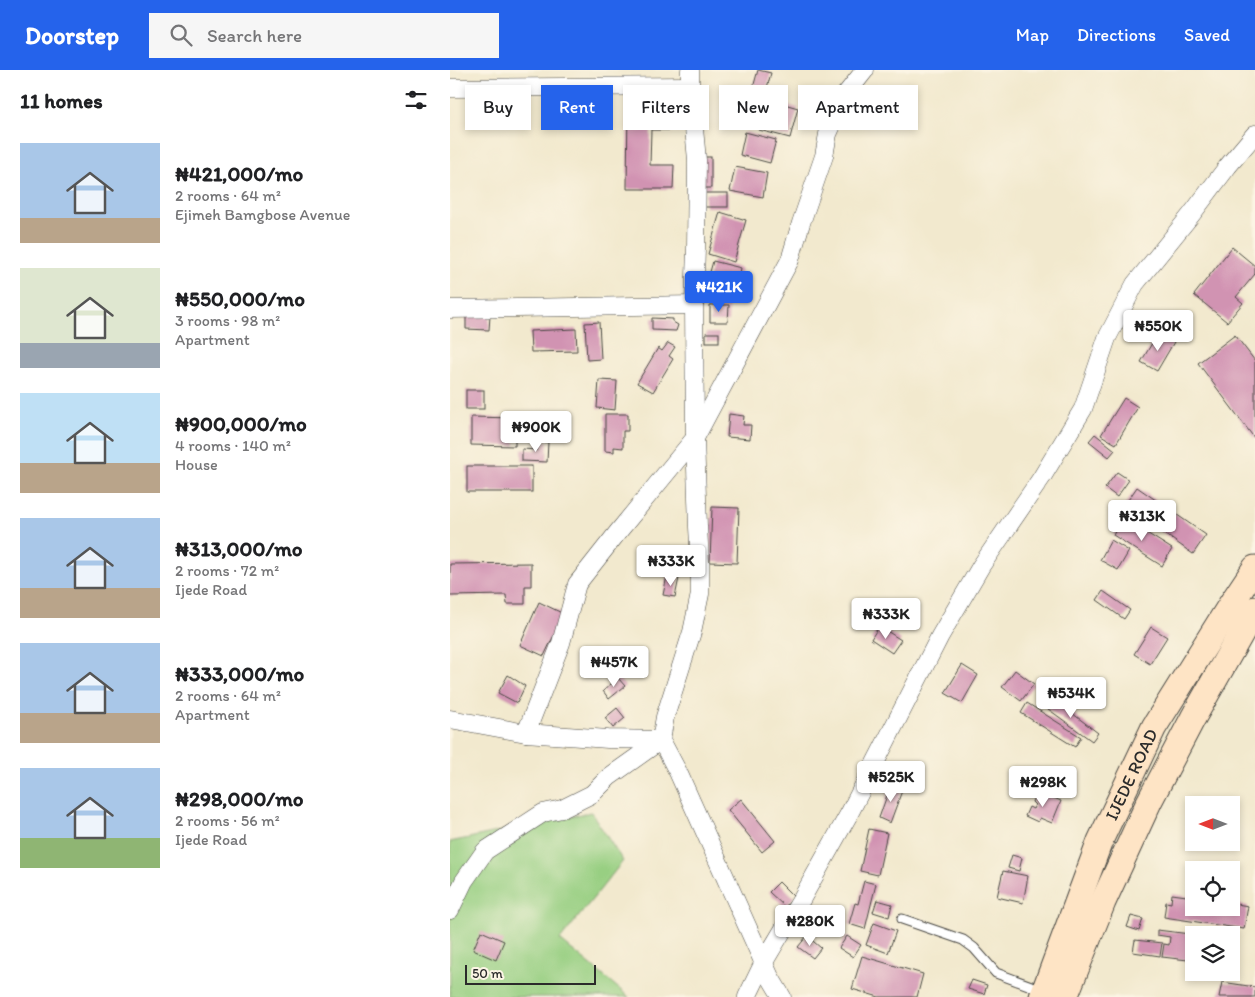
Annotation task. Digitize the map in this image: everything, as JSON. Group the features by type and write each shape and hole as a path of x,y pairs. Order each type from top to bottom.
{"main road":[{"name":"IJEDE ROAD","path":"1051,995 1100,841 1150,735 1255,568"},
{"name":"IJEDE ROAD","path":"1051,995 1103,902 1149,802 1193,718 1255,609"}],"street":[{"path":"526,733 561,644 578,584 695,438 790,260 803,215 824,156 828,134 846,94 865,70"},
{"path":"450,88 690,78 697,160 694,305 695,438 700,594 692,632 665,717 661,740 678,772 770,977 782,997"},
{"path":"746,997 849,814 940,636 981,566 1042,477 1083,409 1107,338 1135,284 1255,134"},
{"path":"450,309 694,305"},
{"path":"450,719 526,733 608,739 661,740"},
{"path":"450,910 464,881 485,851 543,813 562,809 592,794 609,777 661,740"}],"lane":[{"path":"902,919 963,940 974,948 996,973 1051,995"}],"green space":[{"path":"591,812 623,861 560,940 629,997 450,997 450,842"}],"building":[{"path":"758,70 771,73 768,85 754,85"},
{"path":"788,105 798,108 790,138 759,130 788,130"},
{"path":"628,130 651,130 650,165 674,165 673,189 627,189"},
{"path":"745,132 776,140 770,163 740,155"},
{"path":"700,157 711,157 711,188 700,188"},
{"path":"735,167 767,173 763,197 730,191"},
{"path":"705,193 728,193 728,207 705,207"},
{"path":"720,212 746,220 734,262 708,254"},
{"path":"1232,247 1255,266 1255,274 1236,297 1243,303 1227,322 1194,295"},
{"path":"713,261 741,268 736,291 707,283"},
{"path":"710,305 729,305 728,322 710,322"},
{"path":"466,315 490,316 489,330 466,329"},
{"path":"652,318 673,319 673,322 678,325 676,331 652,330"},
{"path":"599,322 601,359 587,360 585,323"},
{"path":"576,329 577,351 531,352 530,331"},
{"path":"706,333 719,333 719,342 706,342"},
{"path":"1158,333 1174,342 1157,371 1141,362"},
{"path":"1235,335 1255,361 1255,439 1198,363"},
{"path":"668,343 675,347 669,356 673,359 653,392 637,383 658,348 662,351"},
{"path":"599,380 617,381 615,410 597,408"},
{"path":"466,390 484,390 484,409 466,409"},
{"path":"1124,398 1138,407 1116,444 1101,435"},
{"path":"605,414 628,414 628,431 623,431 623,448 614,447 614,452 605,451"},
{"path":"729,414 744,416 743,425 751,425 750,439 727,437"},
{"path":"471,417 515,418 515,446 471,445"},
{"path":"1095,434 1115,450 1109,457 1089,441"},
{"path":"537,442 548,442 547,462 522,461 522,449 537,450"},
{"path":"467,466 532,466 532,492 467,492"},
{"path":"1117,472 1129,480 1117,497 1105,488"},
{"path":"1137,487 1206,535 1193,554 1152,525 1155,521 1143,512 1138,520 1122,509"},
{"path":"712,507 739,508 737,563 710,562"},
{"path":"1123,518 1172,549 1162,566 1113,535"},
{"path":"1111,540 1129,551 1118,570 1100,560"},
{"path":"531,563 531,586 525,586 525,604 507,604 506,595 450,596 450,564"},
{"path":"667,576 679,578 675,597 663,595"},
{"path":"1103,591 1130,610 1124,619 1097,600"},
{"path":"539,602 564,614 544,656 520,645"},
{"path":"879,626 901,640 892,653 871,639"},
{"path":"1151,627 1167,637 1150,664 1134,654"},
{"path":"962,665 978,675 962,703 945,693"},
{"path":"1015,670 1034,684 1021,701 1002,687"},
{"path":"508,675 525,686 517,703 498,693"},
{"path":"618,678 625,686 609,699 603,691"},
{"path":"1051,697 1098,733 1092,741 1044,706"},
{"path":"1027,703 1081,737 1075,747 1021,713"},
{"path":"617,708 625,718 613,728 605,718"},
{"path":"891,784 903,788 890,823 879,818"},
{"path":"1037,791 1061,801 1052,823 1040,818 1038,822 1025,816 1029,807 1033,809 1035,805 1032,802"},
{"path":"741,799 775,841 762,852 728,810"},
{"path":"869,829 887,833 878,875 860,871"},
{"path":"1012,855 1022,858 1019,871 1008,868"},
{"path":"1003,871 1028,876 1023,903 997,897"},
{"path":"864,881 876,884 865,929 849,924 855,903 858,904"},
{"path":"779,882 794,897 785,907 769,892"},
{"path":"1172,894 1185,896 1185,916 1240,916 1240,905 1248,906 1244,929 1240,928 1240,926 1224,926 1164,917 1166,902 1171,903"},
{"path":"877,900 892,904 889,917 873,912"},
{"path":"1131,916 1143,919 1139,931 1127,927"},
{"path":"874,923 896,931 888,953 866,945"},
{"path":"1157,930 1185,933 1185,960 1162,957 1164,944 1169,945 1170,937 1157,935"},
{"path":"481,931 504,941 496,960 473,950"},
{"path":"807,936 821,948 813,958 798,947"},
{"path":"847,936 861,945 853,957 839,948"},
{"path":"1135,940 1162,943 1160,956 1133,952"},
{"path":"862,956 923,974 917,997 879,997 852,989"},
{"path":"972,980 987,985 984,994 968,989"},
{"path":"1222,982 1255,987 1255,997 1219,997"}]}
